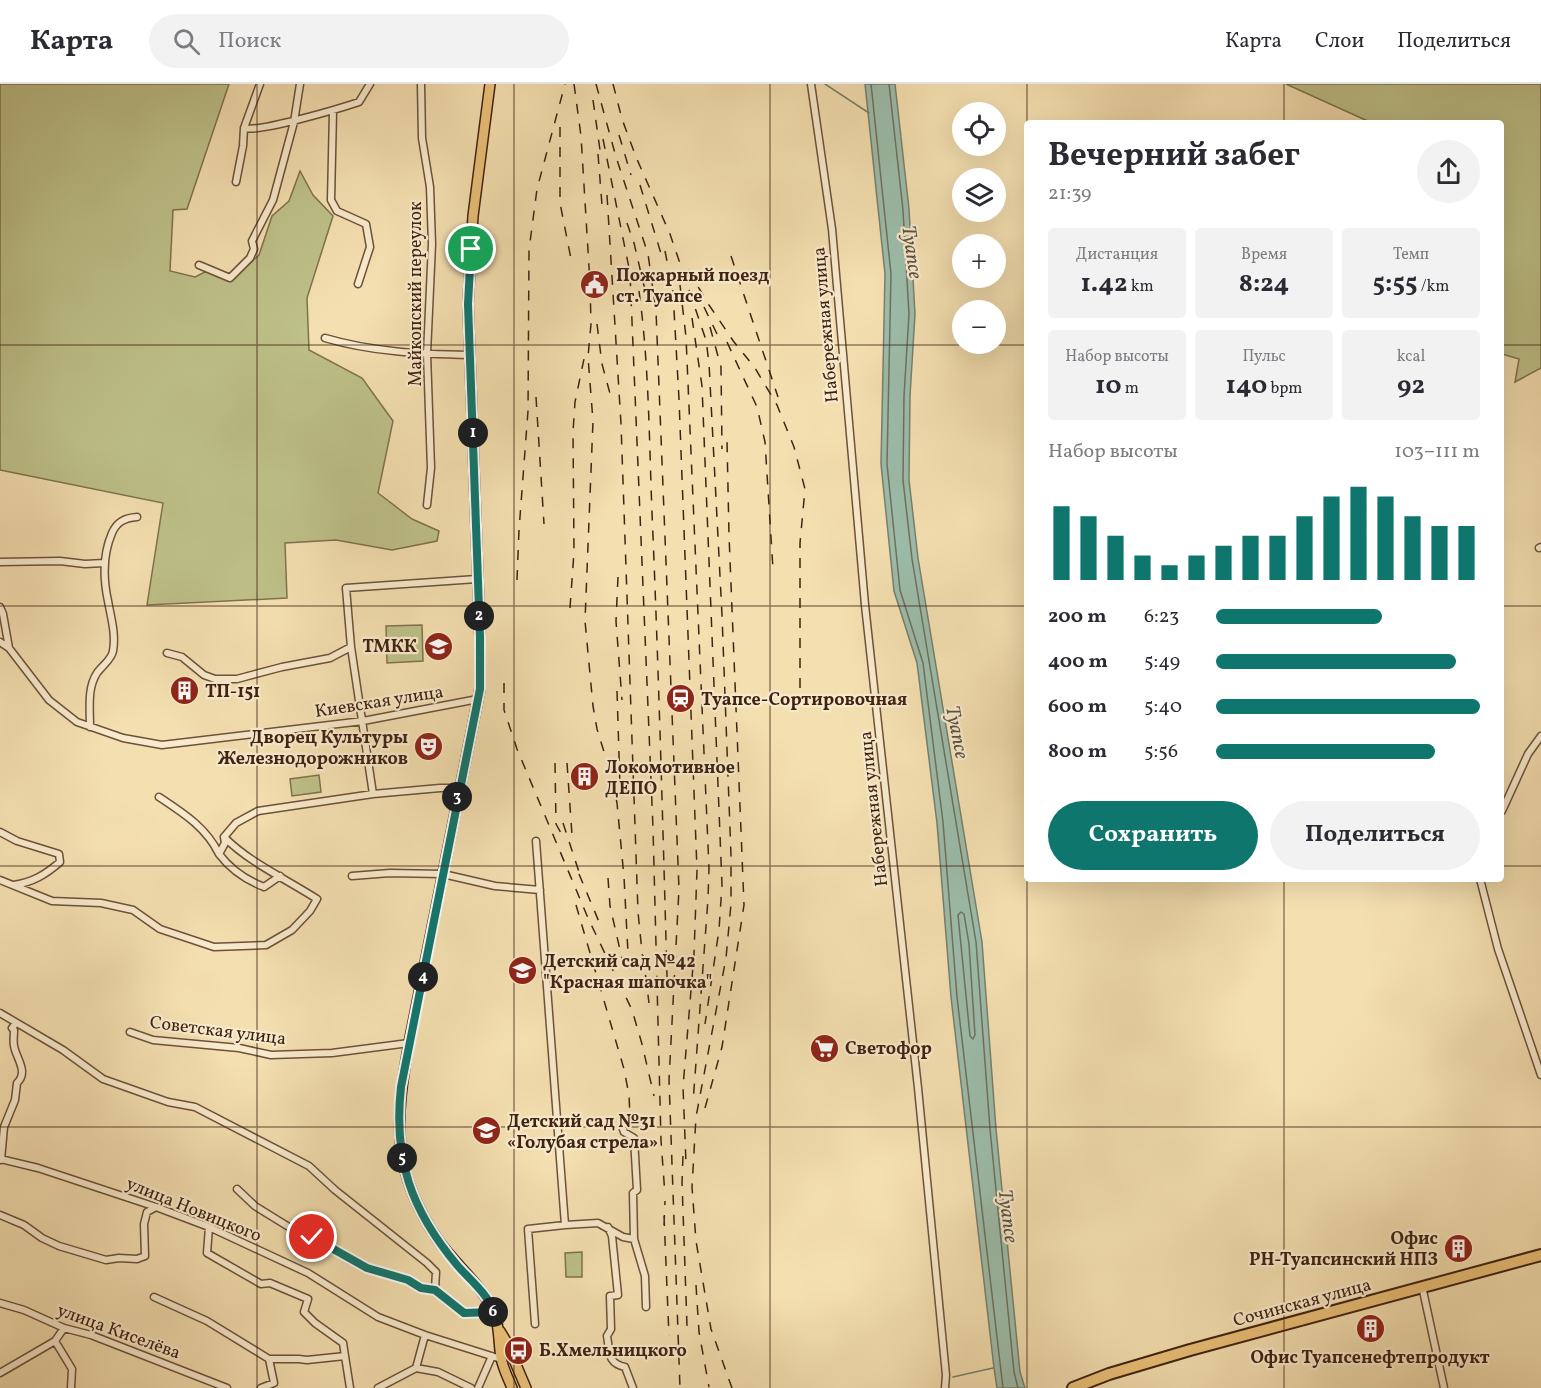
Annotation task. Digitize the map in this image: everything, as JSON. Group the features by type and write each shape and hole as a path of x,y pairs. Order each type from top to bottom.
{"highway":[{"name":"Сочинская улица","path":"1073,1388 1109,1374 1190,1350 1541,1255"}],"main road":[{"path":"489,84 471,238 468,304 481,665 478,699 409,1043 401,1087 399,1115 402,1155 410,1191 438,1240 484,1295 494,1312 498,1329 497,1358 512,1388"},
{"path":"498,1329 506,1341 526,1388"}],"street":[{"path":"236,182 244,128 260,84"},
{"path":"200,265 230,278 250,258 254,249 252,241 273,200 294,122 300,84"},
{"path":"244,128 250,130 294,122 359,102 370,84"},
{"name":"Майкопский переулок","path":"422,84 422,138 430,187 432,244 427,354 431,468 427,506"},
{"name":"Набережная улица","path":"811,84 832,229 864,593 918,1088 946,1375 945,1388"},
{"path":"333,111 331,200 338,211 366,224 370,247 358,284"},
{"path":"325,338 382,350 470,355"},
{"path":"90,727 91,686 97,673 113,654 114,633 107,598 104,563 106,546 114,529 126,518 137,517"},
{"path":"0,562 27,560 104,563"},
{"path":"373,794 351,647 346,588 477,579"},
{"path":"0,607 9,648"},
{"name":"Киевская улица","path":"0,642 9,648 49,700 77,722 123,738 162,745 363,721 478,699"},
{"path":"167,653 182,657 204,675 215,679 237,679 330,658 351,647"},
{"path":"1504,807 1528,754 1541,736"},
{"path":"224,837 236,823 258,812 373,794 459,788"},
{"path":"159,797 194,820 213,842 227,865 249,881 264,887 280,876"},
{"path":"0,832 17,841 59,854 60,862 47,873 32,882 13,886"},
{"path":"219,854 225,843 224,837"},
{"path":"0,880 52,901 101,903 132,910 160,929 214,947 266,945 292,930 317,900 257,864 224,837"},
{"path":"536,841 565,1225"},
{"path":"352,876 390,873 442,874 495,886 540,890"},
{"path":"1481,882 1498,949 1541,1075"},
{"path":"0,1013 63,1050 104,1079 168,1102 195,1107 309,1166 335,1190 427,1263 436,1272 435,1290"},
{"path":"0,1160 4,1127 15,1100 16,1083 20,1081 22,1072 19,1064 20,1058 13,1043 14,1030 12,1028 16,1023"},
{"name":"Советская улица","path":"130,1032 153,1040 239,1048 271,1055 332,1053 409,1043"},
{"path":"622,1126 624,1132 634,1138 637,1190 633,1193 634,1239 645,1276 646,1306"},
{"name":"улица Новицкого","path":"0,1160 38,1168 209,1227 308,1273 378,1317 424,1335 497,1358"},
{"path":"237,1190 255,1206 297,1232 328,1245 350,1260 367,1268 408,1280 421,1288 435,1290 464,1313 494,1312"},
{"path":"0,1215 24,1225 58,1246 106,1260 137,1259 144,1256 144,1224 147,1212 156,1207"},
{"path":"535,1324 528,1229 598,1223 623,1237 634,1239"},
{"path":"209,1227 207,1253 261,1284 270,1283 308,1299 304,1312 343,1343 350,1388"},
{"path":"608,1227 612,1236 618,1294 610,1296 611,1329 607,1335 612,1360 615,1365 625,1367 633,1388"},
{"path":"1422,1286 1444,1388"},
{"path":"154,1297 207,1321 269,1359 307,1360 345,1356"},
{"name":"улица Киселёва","path":"0,1303 24,1310 64,1328 91,1335 227,1388"},
{"path":"0,1373 55,1341 64,1328"},
{"path":"416,1368 424,1335"},
{"path":"55,1341 72,1369 71,1388"},
{"path":"478,1388 497,1358"},
{"path":"261,1388 274,1383 269,1359"},
{"path":"378,1388 416,1368 438,1372 471,1388"}],"green space":[{"path":"0,84 229,84 187,209 173,210 170,271 195,277 211,269 233,278 259,255 272,216 289,201 300,171 313,195 333,216 307,298 309,350 362,378 393,421 378,493 412,519 439,531 437,541 392,550 336,540 285,543 287,598 147,605 163,503 0,470"},
{"path":"1286,84 1541,84 1541,368 1515,382 1519,359 1504,355 1504,120 1365,120"},
{"path":"422,625 423,661 387,663 386,626"},
{"path":"319,775 321,792 292,796 290,779"},
{"path":"582,1252 582,1277 566,1277 565,1253"}],"water":[{"path":"865,84 895,84 909,209 915,314 910,396 909,480 918,558 982,942 996,1129 1020,1372 1025,1388 997,1388 951,997 937,823 917,663 894,591 881,464 885,274"}],"waterway":[{"path":"825,84 869,113"},
{"path":"953,1377 993,1368"}],"railway":[{"path":"517,580 528,411 529,250 537,189 565,84"},
{"path":"574,84 581,136 590,283 591,324 588,357 593,421 585,621 597,729 613,781 617,803 624,877 630,991"},
{"path":"596,84 616,157 648,254 656,311 679,889 669,1080 680,1388"},
{"path":"613,84 622,119 636,157 670,234 706,340 709,363 722,615 731,904 726,958 696,1117 692,1187 696,1241 711,1329 732,1388"},
{"path":"593,100 600,150"},
{"path":"560,127 560,203 572,264"},
{"path":"619,135 631,175"},
{"path":"603,139 630,273 653,828 661,1140 665,1195"},
{"path":"598,154 602,205"},
{"path":"640,185 663,260"},
{"path":"607,195 621,424 638,912 643,962"},
{"path":"627,223 645,290"},
{"path":"665,251 673,292 679,399 697,870 694,954 683,1087 686,1163"},
{"path":"731,256 778,397"},
{"path":"688,270 734,342 755,368 777,405 794,447 805,489 800,543 800,696"},
{"path":"680,285 686,337 709,868 693,1103"},
{"path":"639,291 649,413 667,977"},
{"path":"704,307 717,334"},
{"path":"692,318 702,386 722,885 719,930 705,1024"},
{"path":"597,324 602,364 612,401"},
{"path":"710,327 721,367 722,449"},
{"path":"727,342 757,407 765,442 773,569"},
{"path":"570,608 574,552 573,432 575,402 584,359"},
{"path":"536,397 544,524"},
{"path":"705,1108 722,1047 744,905 727,441"},
{"path":"618,577 616,621 622,700"},
{"path":"504,683 504,710 517,749 588,918 632,1010 654,1096"},
{"path":"617,691 620,787"},
{"path":"555,763 556,824 561,833"},
{"path":"567,763 572,835"},
{"path":"563,823 580,875"},
{"path":"579,874 602,929"},
{"path":"608,878 610,906 623,963"},
{"path":"576,905 624,1069 630,1117"},
{"path":"643,955 649,1003"},
{"path":"683,1156 687,1326"},
{"path":"664,1225 665,1201"},
{"path":"664,1216 669,1336"},
{"path":"696,1285 699,1332 709,1387"}],"place":[{"name":"Пожарный поезд ст. Туапсе","path":"595,285"},
{"name":"ТМКК","path":"438,646"},
{"name":"ТП-151","path":"184,691"},
{"name":"Туапсе-Сортировочная","path":"680,699"},
{"name":"Дворец Культуры Железнодорожников","path":"429,747"},
{"name":"Локомотивное ДЕПО","path":"584,777"},
{"name":"Детский сад №42 \"Красная шапочка\"","path":"522,971"},
{"name":"Светофор","path":"824,1048"},
{"name":"Детский сад №31 «Голубая стрела»","path":"486,1131"},
{"name":"Офис РН-Туапсинский НПЗ","path":"1459,1248"},
{"name":"Офис Туапсенефтепродукт","path":"1370,1328"},
{"name":"Б.Хмельницкого","path":"518,1350"}],"route":[{"path":"312,1237 367,1268 408,1280 421,1288 435,1290 464,1313 494,1312 484,1295 438,1240 418,1207 406,1177 399,1129 401,1087 409,1043 480,689 468,304 471,249"}],"water label":[{"name":"Туапсе","path":"913,252"},
{"name":"Туапсе","path":"958,732"},
{"name":"Туапсе","path":"1009,1216"}]}
